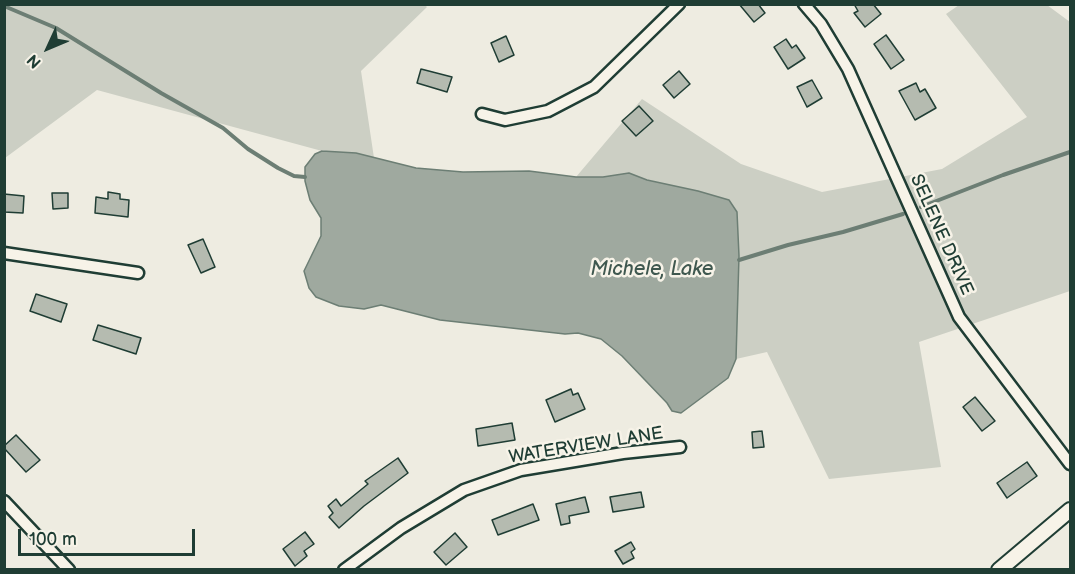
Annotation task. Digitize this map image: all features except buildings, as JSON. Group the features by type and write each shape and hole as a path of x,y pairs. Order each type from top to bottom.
{"street":[{"path":"482,114 506,120 548,111 594,87 679,4"},
{"name":"SELENE DRIVE","path":"804,4 821,24 848,69 959,317 1071,464"},
{"path":"4,253 138,273"},
{"name":"WATERVIEW LANE","path":"344,570 401,528 464,490 521,470 623,453 680,447"},
{"path":"4,501 69,570"},
{"path":"999,570 1071,510"}],"shaded area":[{"path":"424,4 427,7 361,71 374,158 322,151 97,90 5,158 5,5"},
{"path":"959,5 1047,5 1070,22 1070,291 919,342 941,467 829,479 767,352 736,359 737,212 698,191 647,180 629,173 603,177 576,177 642,99 741,164 822,192 942,169 1027,117 946,14"}],"water":[{"name":"Michele, Lake","path":"322,151 356,153 416,168 463,172 529,171 576,177 603,177 629,173 647,180 729,200 737,212 739,256 736,359 728,378 681,413 672,411 622,356 601,339 578,333 565,334 440,320 381,305 364,309 339,306 316,297 309,288 304,271 321,236 321,218 310,200 305,181 305,167 315,154"}],"waterway":[{"path":"4,6 56,28 161,93 223,128 248,149 278,168 294,176 305,177"},
{"path":"921,207 1070,152"},
{"path":"739,260 903,214"}]}
